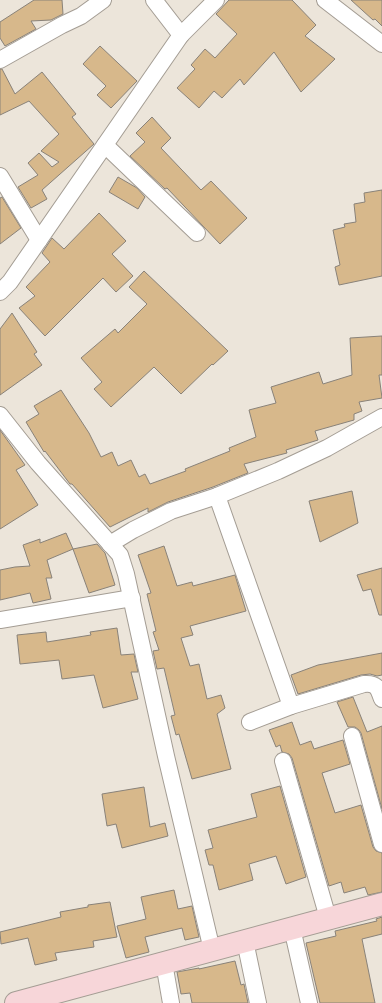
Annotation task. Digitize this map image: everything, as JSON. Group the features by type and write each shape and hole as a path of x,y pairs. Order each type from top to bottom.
{"street":[{"path":"0,60 81,16 103,0"},
{"path":"154,0 181,36"},
{"path":"0,292 10,282 181,36 216,0"},
{"path":"325,0 382,44"},
{"path":"105,145 197,233"},
{"path":"0,176 39,240"},
{"path":"0,415 38,463 120,555 132,598 166,756 212,950"},
{"path":"110,544 133,530 172,511 216,496 278,471 327,448 382,417"},
{"path":"216,496 291,706"},
{"path":"0,620 132,598"},
{"path":"250,722 291,706 364,684 371,684 377,687 382,699"},
{"path":"352,736 382,844"},
{"path":"283,761 328,918"},
{"path":"16,1003 382,904"},
{"path":"292,928 309,1003"},
{"path":"245,941 258,1003"},
{"path":"164,963 171,1003"}],"building":[{"path":"34,0 62,0 63,14 51,20 31,21 36,29 5,46 0,38 0,22"},
{"path":"229,0 292,0 316,25 305,36 335,59 301,92 274,52 244,85 240,79 222,98 214,91 199,108 177,88 195,69 191,65 205,49 215,58 237,34 216,14"},
{"path":"351,0 382,0 382,26 375,19 373,20"},
{"path":"100,46 137,81 111,108 97,95 106,86 83,64"},
{"path":"0,69 2,69 15,94 42,72 76,114 72,117 94,144 42,190 47,199 31,208 18,187 38,175 28,163 39,153 52,167 59,162 41,151 59,134 29,101 0,115"},
{"path":"152,117 171,138 161,148 201,190 211,181 247,218 220,244 167,188 165,189 130,156 145,142 136,133"},
{"path":"118,177 137,188 145,197 138,209 109,192"},
{"path":"382,190 382,276 339,285 335,267 340,265 333,230 345,227 344,224 356,222 354,204 365,202 364,193"},
{"path":"2,197 21,228 0,244 0,198"},
{"path":"99,213 126,241 112,254 133,276 116,292 103,278 45,336 19,308 35,296 26,287 50,262 42,253 52,238 64,249"},
{"path":"144,271 228,351 213,365 212,364 181,394 154,367 111,407 94,389 102,382 81,358 115,329 118,333 147,304 129,287"},
{"path":"12,313 37,352 34,354 42,365 0,395 0,329"},
{"path":"382,336 382,375 379,375 382,398 359,402 362,411 354,414 354,420 315,431 318,440 286,450 287,453 244,464 248,473 213,487 168,502 148,512 148,508 110,527 72,484 70,484 45,451 44,452 26,422 39,414 34,406 61,390 89,433 101,457 112,452 118,466 131,460 139,477 145,474 150,484 186,471 185,469 230,451 229,448 256,437 249,410 276,403 271,387 319,372 323,384 352,375 350,338"},
{"path":"0,430 25,465 16,470 38,505 0,529"},
{"path":"352,491 358,523 320,542 309,501"},
{"path":"66,533 73,549 47,560 52,578 46,578 51,599 33,603 30,593 0,600 0,570 30,566 23,545 40,539 40,543"},
{"path":"97,544 105,553 115,585 89,593 73,549"},
{"path":"164,546 177,586 192,582 193,586 235,575 246,611 190,626 193,635 181,638 190,666 199,664 207,699 221,695 225,708 217,714 231,769 192,779 179,734 176,735 171,716 175,715 164,668 157,669 153,651 159,650 153,632 156,631 147,594 151,593 138,555"},
{"path":"382,568 382,615 379,615 371,589 363,591 357,575"},
{"path":"117,628 121,655 134,654 138,672 131,672 138,699 103,708 94,675 62,679 59,660 20,664 17,635 46,632 47,642 91,635 90,632"},
{"path":"382,653 382,675 361,675 298,694 291,675 318,665"},
{"path":"353,697 367,732 382,726 382,809 361,733 355,727 348,727 337,702"},
{"path":"292,722 300,745 311,741 314,749 343,740 350,764 322,773 335,813 361,805 373,847 376,851 382,853 382,892 368,895 365,887 344,893 341,882 329,886 292,758 289,754 282,752 280,745 276,747 269,730"},
{"path":"280,786 306,877 286,884 276,856 249,864 253,880 219,890 213,865 209,865 205,850 213,848 208,830 257,817 251,794"},
{"path":"144,787 150,827 165,823 168,836 122,848 116,824 107,826 102,794"},
{"path":"174,890 178,909 192,906 199,937 185,940 182,928 145,937 149,952 126,958 117,926 146,919 141,897"},
{"path":"110,902 117,937 93,941 94,947 55,953 57,960 35,965 28,938 1,944 0,932 61,917 60,912 88,907 88,905"},
{"path":"382,917 382,934 362,939 375,1003 320,1003 306,943 336,936 335,931 377,921 376,919"},
{"path":"235,961 241,985 244,984 248,1003 192,1003 190,993 181,994 177,972"}]}
